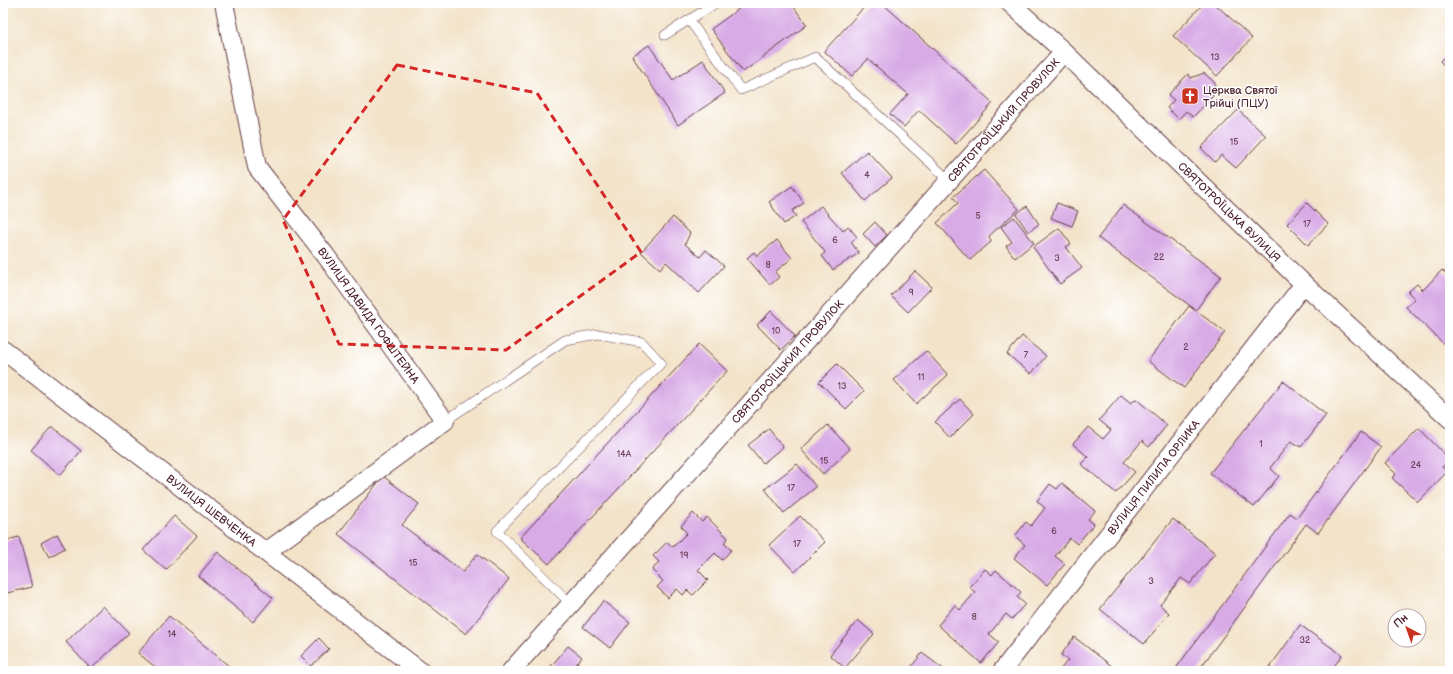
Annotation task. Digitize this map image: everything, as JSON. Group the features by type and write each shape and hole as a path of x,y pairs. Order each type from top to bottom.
{"street":[{"name":"ВУЛИЦЯ ДАВИДА ГОФШТЕЙНА","path":"224,3 257,167 326,256 445,421"},
{"name":"СВЯТОТРОЇЦЬКА ВУЛИЦЯ","path":"1010,3 1064,52 1304,284 1450,419"},
{"name":"СВЯТОТРОЇЦЬКИЙ ПРОВУЛОК","path":"511,671 1064,52"},
{"name":"ВУЛИЦЯ ПИЛИПА ОРЛИКА","path":"1002,671 1304,284"},
{"name":"ВУЛИЦЯ ШЕВЧЕНКА","path":"3,350 420,671"},
{"path":"266,552 445,421"}],"lane":[{"path":"665,35 716,3"},
{"path":"689,20 741,90 815,57 949,180"},
{"path":"445,421 565,340 598,334 642,342 661,363 497,531 571,604"}],"highlighted area":[{"path":"397,65 537,93 641,252 506,350 339,344 283,220"}],"building":[{"path":"747,3 791,3 807,25 743,72 711,29"},
{"path":"868,3 882,3 993,103 956,144 919,110 904,127 890,114 908,94 868,59 852,76 824,51"},
{"path":"1204,3 1214,3 1252,38 1217,76 1173,36"},
{"path":"649,45 673,80 703,60 725,93 678,125 632,56"},
{"path":"1450,51 1450,72 1440,61"},
{"name":"Церква Святої Трійці (ПЦУ)","path":"1204,73 1215,83 1212,97 1193,117 1186,111 1179,119 1167,108 1174,100 1168,95 1188,74 1191,78"},
{"path":"1238,110 1266,136 1236,168 1221,155 1215,162 1201,148"},
{"path":"867,151 892,178 865,201 842,173"},
{"path":"984,170 1019,209 989,236 991,242 970,260 937,223 958,203 953,197"},
{"path":"792,186 804,203 792,211 796,216 784,224 769,202"},
{"path":"1057,203 1078,211 1072,226 1051,218"},
{"path":"1307,203 1328,224 1308,245 1287,224"},
{"path":"1123,205 1221,276 1196,310 1098,238"},
{"path":"821,206 843,231 848,226 857,237 851,242 859,253 833,270 822,256 825,252 801,222"},
{"path":"1027,206 1039,224 1028,232 1016,214"},
{"path":"673,217 690,233 685,244 700,257 706,250 724,266 699,293 666,262 660,269 641,252"},
{"path":"1014,217 1034,243 1015,258 1006,246 1012,242 1001,227"},
{"path":"875,222 887,235 875,247 863,234"},
{"path":"1059,228 1071,244 1066,247 1082,268 1060,284 1033,247"},
{"path":"777,240 792,258 775,272 779,277 770,285 747,258 754,252 757,256"},
{"path":"1442,270 1450,277 1450,350 1406,307 1415,299 1408,292 1417,284 1423,290"},
{"path":"915,271 932,287 908,312 891,296"},
{"path":"1189,306 1225,332 1184,388 1148,361"},
{"path":"771,311 795,336 781,350 757,325"},
{"path":"1022,336 1046,356 1031,374 1007,354"},
{"path":"699,344 727,371 549,564 520,538"},
{"path":"926,351 948,375 916,404 894,380"},
{"path":"837,364 864,391 846,409 819,382"},
{"path":"1283,381 1326,415 1301,447 1291,441 1270,468 1279,476 1254,507 1210,473"},
{"path":"1121,395 1131,403 1136,399 1167,425 1149,447 1142,441 1124,462 1135,472 1116,493 1081,464 1088,457 1073,444 1088,427 1103,439 1111,430 1099,420"},
{"path":"960,399 974,414 950,438 935,422"},
{"path":"828,425 850,449 823,474 801,449"},
{"path":"52,426 81,451 60,475 31,450"},
{"path":"1419,428 1450,460 1442,467 1447,472 1418,502 1392,478 1396,474 1385,463"},
{"path":"769,429 783,447 763,463 748,445"},
{"path":"1361,432 1381,447 1318,533 1306,524 1198,671 1174,671 1290,513 1297,518"},
{"path":"797,464 816,487 784,513 765,489"},
{"path":"383,476 419,504 402,525 463,572 477,554 509,579 466,634 338,534"},
{"path":"1062,483 1095,511 1088,519 1094,524 1077,544 1070,538 1055,556 1065,564 1047,585 1014,558 1025,545 1015,536 1026,522 1031,526 1045,508 1037,501 1050,484 1057,489"},
{"path":"693,513 702,522 707,517 728,538 724,543 731,550 722,560 715,553 698,570 708,580 693,595 687,590 683,595 677,589 668,598 657,587 663,581 652,570 659,562 653,556 667,542 673,547 687,533 681,526"},
{"path":"174,516 197,536 166,570 143,550"},
{"path":"800,516 825,542 795,572 769,545"},
{"path":"1173,519 1215,553 1190,584 1181,578 1160,605 1169,613 1144,644 1100,609"},
{"path":"57,534 65,548 49,557 41,543"},
{"path":"19,537 32,587 3,594 3,541"},
{"path":"218,552 273,598 253,622 198,576"},
{"path":"985,569 992,575 996,570 1021,592 1017,597 1025,604 1012,619 1006,614 989,634 999,642 981,663 938,625 955,605 960,610 975,592 969,587"},
{"path":"603,601 630,622 610,648 583,627"},
{"path":"103,606 129,633 91,669 66,642"},
{"path":"169,616 235,671 160,671 138,653"},
{"path":"858,620 874,634 845,668 830,655"},
{"path":"1300,625 1342,655 1331,671 1267,671"},
{"path":"1074,637 1117,670 1059,671 1068,660 1061,655"},
{"path":"319,638 329,649 311,666 301,656"},
{"path":"568,646 582,657 571,671 547,671"},
{"path":"922,653 946,671 908,671"}],"place":[{"name":"Церква Святої Трійці (ПЦУ)","path":"1190,96"}]}
